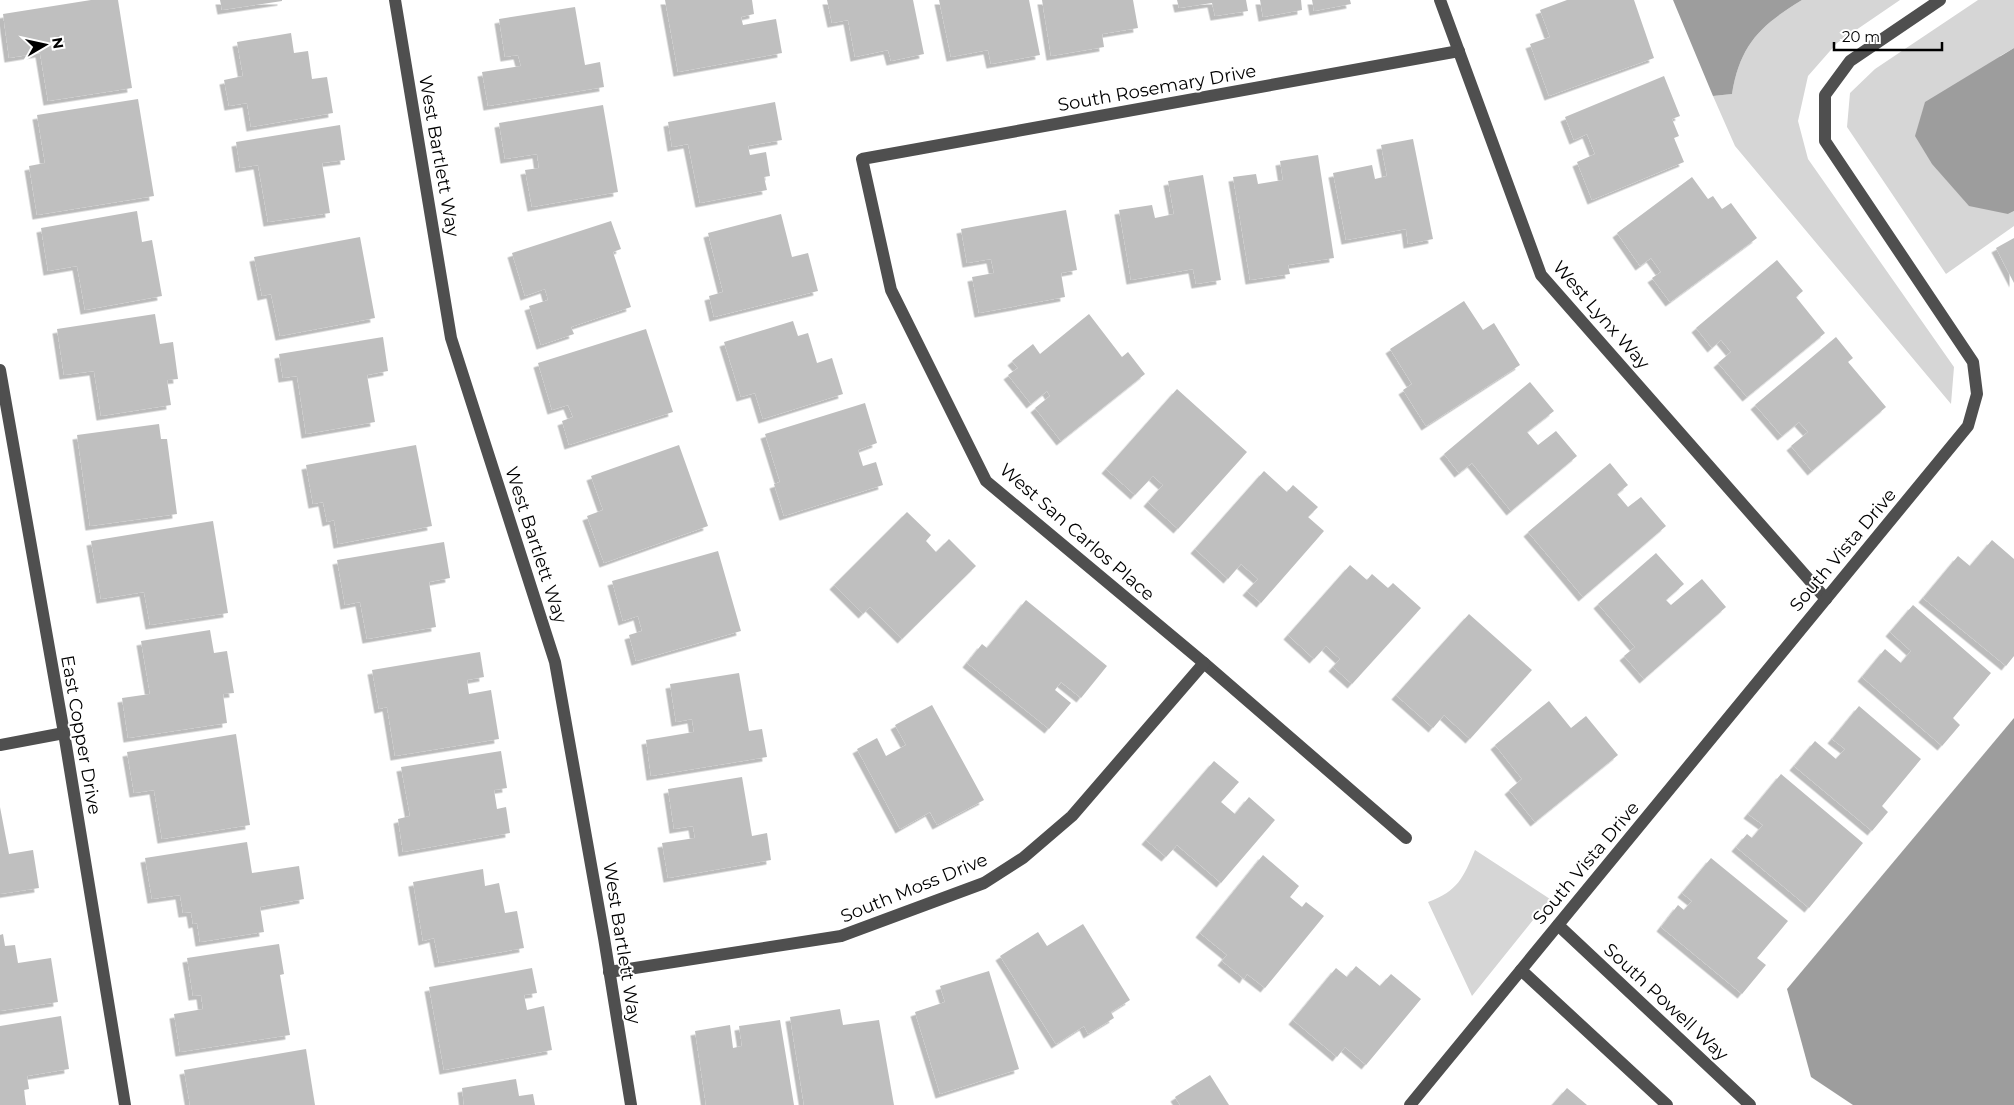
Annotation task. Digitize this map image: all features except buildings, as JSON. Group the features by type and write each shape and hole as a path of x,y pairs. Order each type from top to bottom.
{"street":[{"name":"West Bartlett Way","path":"395,0 451,338 555,662 631,1105"},
{"name":"West Lynx Way","path":"1440,0 1541,275 1826,599"},
{"name":"South Vista Drive","path":"1410,1105 1968,426 1977,394 1973,362 1825,141 1825,95 1850,61 1940,0"},
{"name":"South Rosemary Drive","path":"862,159 1458,51"},
{"name":"West San Carlos Place","path":"862,159 891,290 986,481 1204,663 1406,838"},
{"name":"East Copper Drive","path":"0,370 64,733 125,1105"},
{"name":"South Moss Drive","path":"609,972 841,936 984,883 1023,858 1072,816 1204,663"},
{"path":"0,744 64,733"},
{"name":"South Powell Way","path":"1558,925 1750,1105"},
{"path":"1521,970 1667,1105"}],"shaded area":[{"path":"1673,0 1802,0 1775,18 1755,38 1741,62 1732,94 1713,96"},
{"path":"1802,0 1900,0 1837,43 1808,76 1798,121 1808,159 1954,367 1951,404 1735,146 1713,96 1732,94 1741,62 1755,38 1775,18"},
{"path":"1978,0 2014,0 2014,48 2000,56 2008,214 2014,211 2014,226 1946,274 1847,127 1850,93 1875,69"},
{"path":"2014,48 2014,211 2008,214 1969,206 1932,164 1915,136 1925,102"},
{"path":"2014,718 2014,1105 1853,1105 1811,1077 1787,989"},
{"path":"1475,850 1550,899 1472,996 1428,902 1453,888 1463,876"}]}
